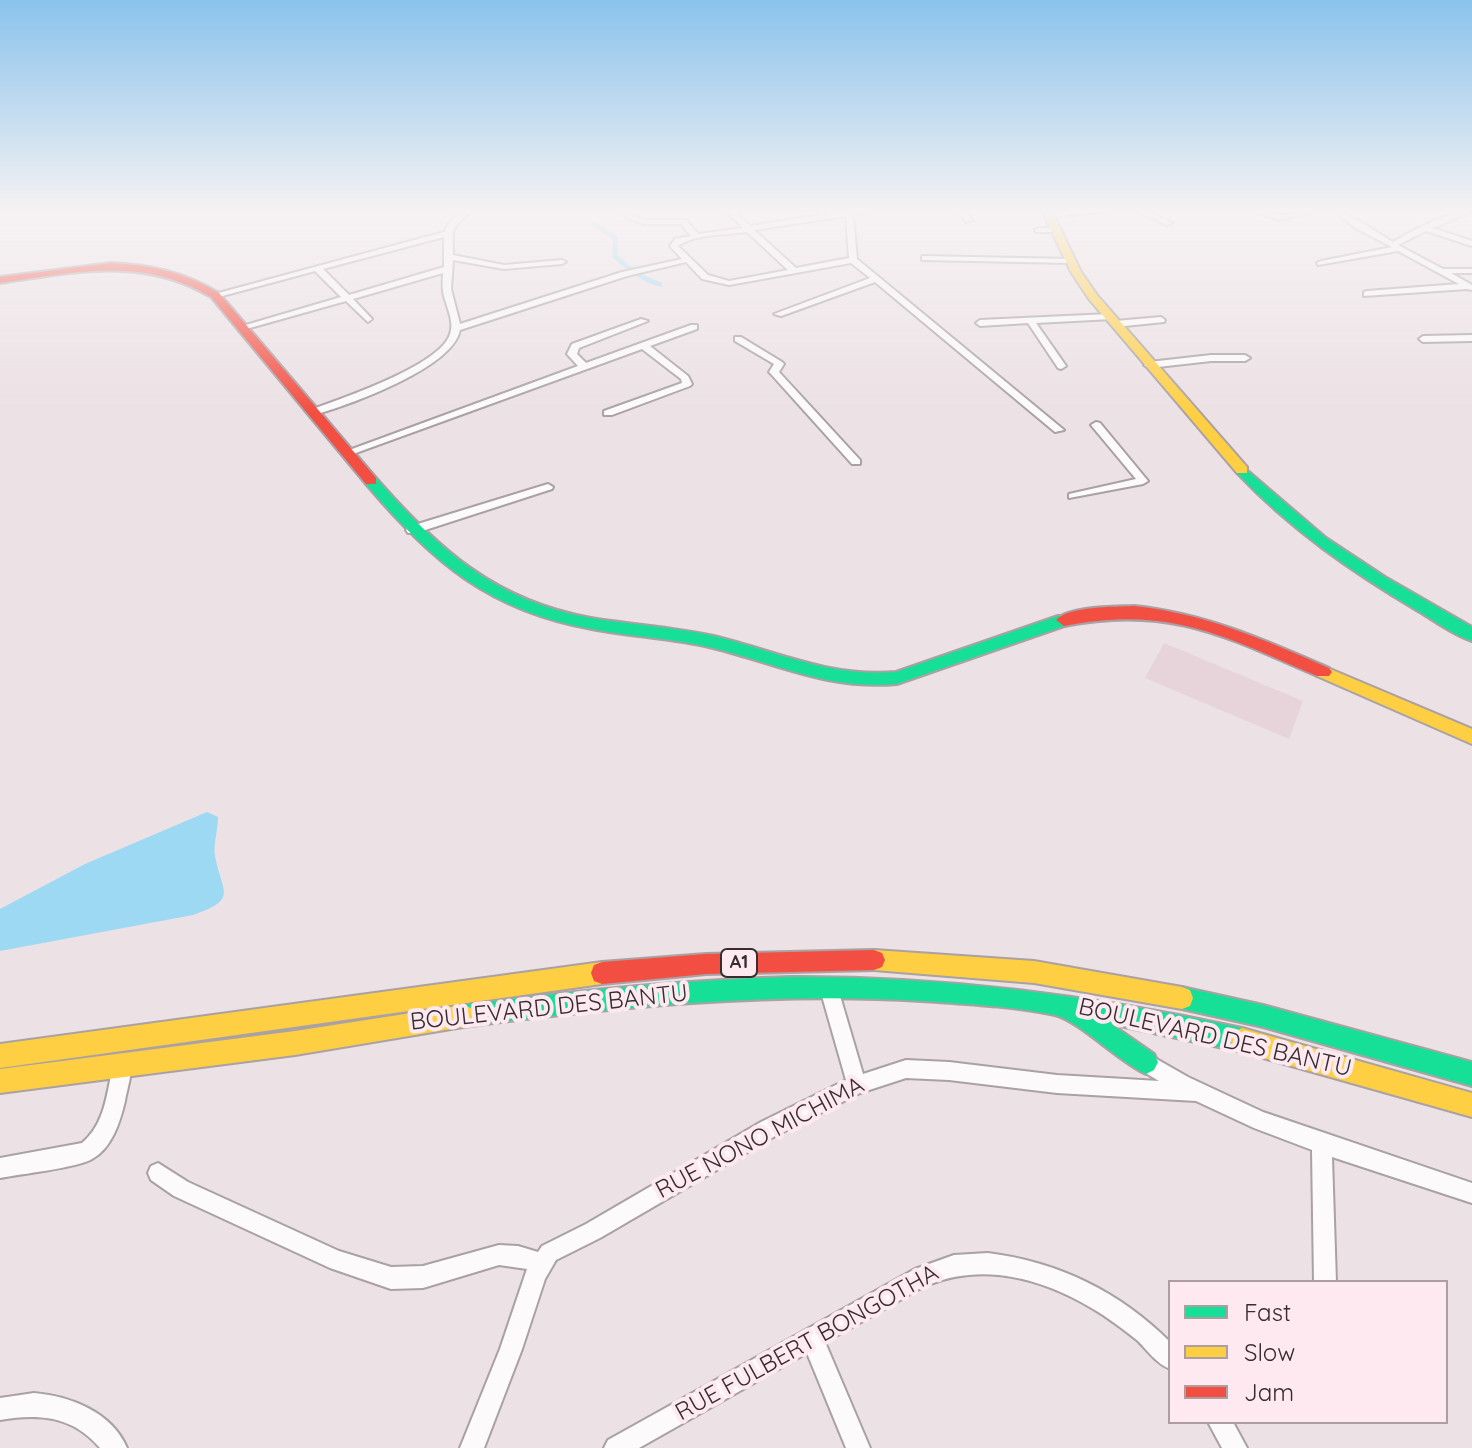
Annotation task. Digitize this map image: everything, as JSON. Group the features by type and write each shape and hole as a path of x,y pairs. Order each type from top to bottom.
{"main road":[{"path":"193,279 215,295 412,530 457,573 525,607 584,623 695,637 814,677 868,682 897,678 1066,618 1117,609 1151,611 1206,622 1472,737"},
{"path":"1082,279 1112,321 1149,365 1235,466 1279,510 1349,562 1472,635"},
{"name":"BOULEVARD DES BANTU","path":"0,1056 596,973 706,964 889,960 1034,972 1142,989 1278,1019 1472,1074"},
{"name":"BOULEVARD DES BANTU","path":"0,1081 282,1046 377,1028 597,1000 717,990 925,990 1059,1004 1156,1021 1310,1057 1472,1105"},
{"path":"1059,1004 1146,1062"},
{"path":"1146,1062 1137,1050 1134,1038 1137,1030 1156,1021"}],"street":[{"path":"215,295 277,279"},
{"path":"328,279 368,319"},
{"path":"242,329 414,279"},
{"path":"314,412 377,388 422,365 450,344 457,328 450,306 448,279"},
{"path":"457,328 610,279"},
{"path":"622,279 630,283"},
{"path":"709,279 740,283 760,279"},
{"path":"778,314 876,279 1059,430"},
{"path":"1367,294 1470,287"},
{"path":"980,323 1161,320"},
{"path":"583,365 572,354 575,346 644,321"},
{"path":"1031,322 1061,366"},
{"path":"349,452 694,327"},
{"path":"1423,339 1472,338"},
{"path":"738,339 779,364 774,372 856,462"},
{"path":"608,413 687,384 685,378 644,346"},
{"path":"1149,365 1211,358 1245,358"},
{"path":"1073,496 1143,481 1096,425"},
{"path":"412,530 548,487"},
{"path":"829,989 857,1085"},
{"path":"1146,1062 1195,1092 1322,1141 1472,1193"},
{"path":"0,1168 86,1152 92,1148 106,1132 122,1065"},
{"name":"RUE NONO MICHIMA","path":"541,1263 563,1244 593,1231 720,1155 857,1085 888,1073 925,1069 1041,1083 1195,1092"},
{"path":"1322,1141 1325,1280"},
{"path":"158,1173 181,1189 337,1261 391,1278 423,1277 499,1255 518,1256 541,1263 472,1448"},
{"name":"RUE FULBERT BONGOTHA","path":"616,1448 938,1269 987,1264 1045,1275 1087,1294 1125,1317 1168,1356"},
{"path":"812,1337 858,1448"},
{"path":"0,1409 34,1404 57,1405 76,1411 115,1448"},
{"path":"1221,1424 1235,1448"}],"shaded area":[{"path":"1164,643 1303,701 1289,739 1145,678"}],"water":[{"path":"207,812 218,817 215,852 224,893 217,904 193,915 0,951 0,909 85,864"}],"waterway":[{"path":"646,279 659,285"}],"traffic: fast":[{"path":"1242,470 1293,519 1350,562 1472,635"},
{"path":"371,481 441,555 465,574 520,604 588,623 704,640 828,676 872,680 897,678 1064,620"},
{"path":"463,1016 571,1002 680,993 790,988 899,989 986,995 1072,1007 1242,1040"},
{"path":"1182,998 1263,1016 1472,1074"},
{"path":"1068,1009 1146,1062"}],"traffic: slow":[{"path":"1080,279 1242,470"},
{"path":"1323,672 1472,737"},
{"path":"874,960 1034,972 1182,998"},
{"path":"0,1056 602,973"},
{"path":"0,1081 295,1043 463,1016"},
{"path":"1242,1040 1472,1105"}],"traffic: jam":[{"path":"0,280 10,279"},
{"path":"184,279 215,295 371,481"},
{"path":"1064,620 1100,613 1166,615 1228,632 1323,672"},
{"path":"602,973 706,964 874,960"}]}
